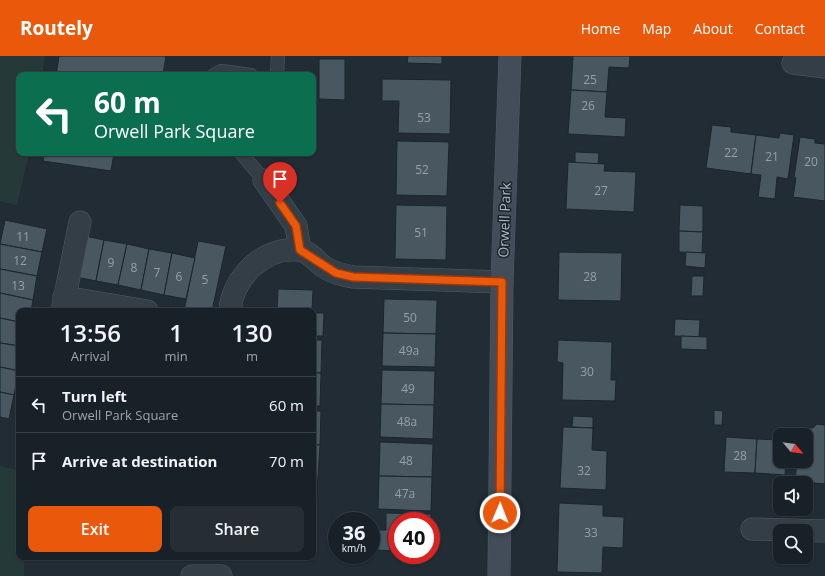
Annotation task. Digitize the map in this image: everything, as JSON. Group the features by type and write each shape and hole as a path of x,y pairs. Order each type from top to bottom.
{"street":[{"name":"Orwell Park","path":"499,576 502,282 510,56"},
{"path":"792,63 825,67"},
{"path":"264,180 296,226 300,250"},
{"path":"80,222 63,304 111,308"},
{"path":"230,308 230,303 236,288 243,276 267,256 282,251 300,250 336,273 353,277 502,282"},
{"path":"752,529 825,531"},
{"path":"192,576 222,576"}],"lane":[{"path":"277,72 278,56"},
{"path":"244,156 264,180"}],"green space":[{"path":"0,56 45,56 42,72 16,72 16,156 28,156 17,205 0,201"},
{"path":"0,466 16,469 16,560 24,560 24,576 0,576"}],"building":[{"path":"59,56 166,56 163,72 56,72"},
{"path":"408,56 442,56 442,64 407,63"},
{"path":"573,56 630,56 629,68 609,67 607,92 571,90"},
{"path":"319,59 345,59 345,100 319,99"},
{"path":"382,79 451,80 450,134 398,133 399,101 382,101"},
{"path":"571,90 607,92 605,117 626,118 625,137 568,134"},
{"path":"712,125 731,127 731,132 756,135 751,174 706,168"},
{"path":"780,133 794,135 788,179 777,177 775,199 758,197 761,175 751,174 756,135 779,138"},
{"path":"800,137 815,139 815,143 825,144 825,201 793,197 796,178 794,177"},
{"path":"397,141 449,142 447,196 396,195"},
{"path":"575,152 599,153 598,164 575,163"},
{"path":"44,156 114,156 111,171 43,161"},
{"path":"568,162 605,164 604,171 636,172 634,212 566,209"},
{"path":"396,205 447,206 446,260 395,259"},
{"path":"680,205 703,206 703,232 679,231"},
{"path":"5,220 47,229 42,252 0,244"},
{"path":"679,231 703,232 702,253 679,252"},
{"path":"85,236 104,240 96,281 76,277"},
{"path":"104,240 127,244 118,285 96,281"},
{"path":"198,241 226,246 213,308 185,308"},
{"path":"0,244 42,252 37,276 0,269"},
{"path":"127,244 149,249 141,290 118,285"},
{"path":"149,249 172,253 164,295 141,290"},
{"path":"559,252 622,253 621,301 558,300"},
{"path":"686,252 706,253 705,268 685,266"},
{"path":"172,253 195,258 186,299 164,295"},
{"path":"0,269 37,276 33,300 0,293"},
{"path":"692,276 704,276 703,296 691,296"},
{"path":"278,289 313,290 312,308 277,308"},
{"path":"0,293 33,300 32,308 16,308 16,321 0,318"},
{"path":"384,299 437,300 436,334 383,333"},
{"path":"316,313 324,313 323,336 316,336"},
{"path":"0,318 16,321 16,346 0,343"},
{"path":"675,319 700,320 699,337 674,336"},
{"path":"383,333 436,334 435,367 382,366"},
{"path":"681,336 707,337 707,350 681,349"},
{"path":"316,340 322,340 321,373 316,373"},
{"path":"558,340 612,342 611,380 616,380 615,401 562,400 563,363 557,362"},
{"path":"0,343 16,346 16,370 0,367"},
{"path":"0,367 16,370 16,385 14,395 0,392"},
{"path":"382,370 435,371 434,405 381,404"},
{"path":"316,373 321,373 320,406 316,406"},
{"path":"0,392 14,395 9,419 0,417"},
{"path":"381,404 434,405 433,439 380,437"},
{"path":"714,410 723,411 722,425 714,425"},
{"path":"316,411 321,411 320,445 316,445"},
{"path":"573,416 593,417 593,428 572,427"},
{"path":"817,424 825,425 825,484 813,483 813,476 796,476 796,468 813,468 813,428"},
{"path":"563,427 593,428 592,450 607,451 606,490 560,488"},
{"path":"726,437 757,439 755,473 724,472"},
{"path":"757,439 773,440 773,468 786,468 785,475 755,473"},
{"path":"380,442 433,444 432,477 379,476"},
{"path":"316,445 320,445 318,478 316,478"},
{"path":"379,476 432,477 431,511 378,509"},
{"path":"316,484 317,484 316,517"},
{"path":"559,503 603,505 603,516 624,517 623,548 603,547 602,573 557,572"},
{"path":"386,513 388,513 388,551 380,550 380,530 386,530"}],"route":[{"path":"280,203 296,226 300,250 307,253 336,273 353,277 502,282 500,513"}]}
